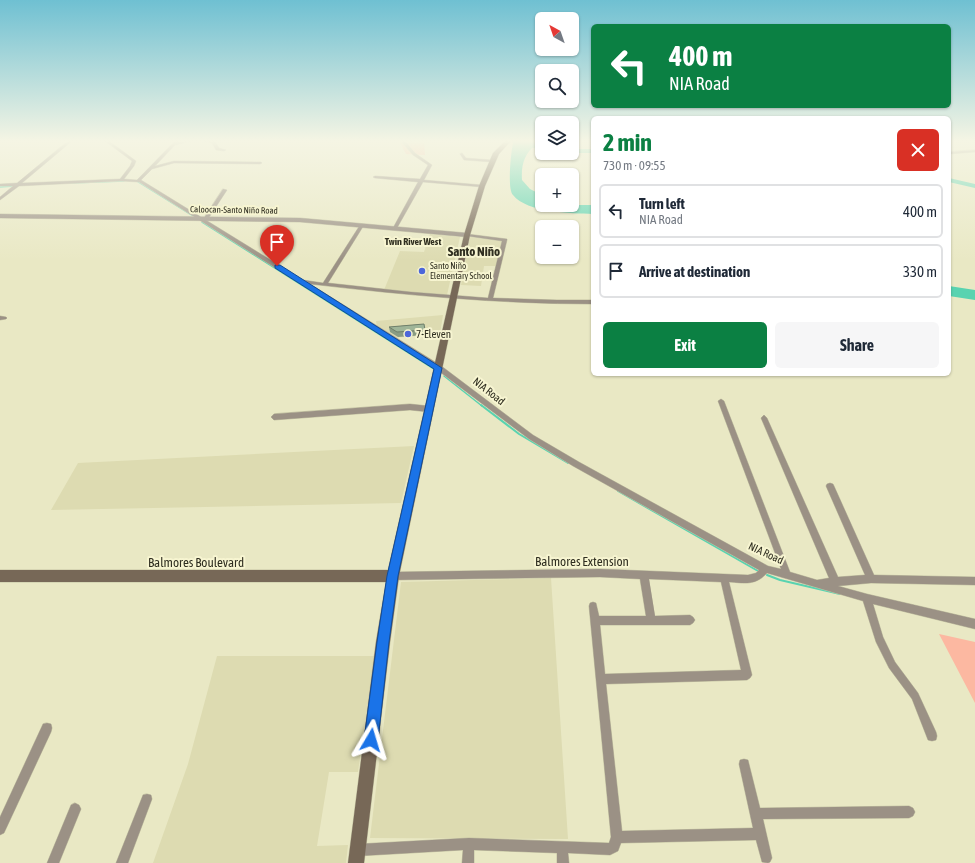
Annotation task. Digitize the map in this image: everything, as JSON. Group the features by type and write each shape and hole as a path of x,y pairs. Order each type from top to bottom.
{"main road":[{"path":"357,856 383,642 393,576 452,298 467,235 484,181"},
{"name":"Balmores Boulevard","path":"0,576 393,576"}],"street":[{"path":"0,199 21,181"},
{"path":"0,185 95,181"},
{"name":"NIA Road","path":"140,181 204,218 438,368 531,437 576,464 766,568 818,583 868,602 975,624"},
{"path":"395,228 422,181"},
{"path":"425,181 482,186"},
{"path":"204,218 225,190"},
{"name":"Caloocan-Santo Niño Road","path":"0,216 306,220 467,235"},
{"path":"325,284 362,225"},
{"path":"467,235 505,240 490,300"},
{"path":"301,281 452,298 539,302 591,302"},
{"path":"721,401 787,575"},
{"path":"274,417 410,407 429,409"},
{"path":"764,418 835,581"},
{"path":"830,486 871,579"},
{"name":"Balmores Extension","path":"393,576 551,573 644,574 754,579 758,577 766,568"},
{"path":"644,574 651,620"},
{"path":"601,679 747,675 724,578"},
{"path":"818,583 871,579 975,581"},
{"path":"868,602 880,640 892,665 915,696 932,736"},
{"path":"357,856 469,844 610,849 614,847 617,837 593,606"},
{"path":"595,621 690,620"},
{"path":"0,829 47,728"},
{"path":"744,764 766,858"},
{"path":"122,863 147,799"},
{"path":"53,863 75,809"},
{"path":"755,814 909,812"},
{"path":"617,837 760,834"},
{"path":"468,863 469,844"},
{"path":"562,848 564,863"}],"shaded area":[{"name":"Santo Niño Elementary School","path":"430,234 460,237 447,295 384,290 400,251 424,252"},
{"path":"470,237 502,241 497,266 484,266 481,286 461,285"},
{"path":"443,315 440,334 393,338 377,328 376,321"},
{"path":"414,446 401,503 51,510 78,463"},
{"path":"551,578 568,839 370,838 401,582"},
{"path":"939,634 975,642 975,703"},
{"path":"217,656 375,656 358,772 329,772 317,846 348,845 346,863 153,863 188,764"}],"water":[{"path":"510,181 523,181 530,189 535,192 535,208 520,201 511,191"},
{"path":"579,205 591,205 591,214 562,212 579,212"},
{"path":"951,286 975,290 975,300 951,296"}],"building":[{"path":"424,324 425,330 397,332 389,327"}],"waterway":[{"path":"71,183 117,181"},
{"path":"137,181 195,217"},
{"path":"955,181 975,186"},
{"path":"0,187 14,186"},
{"path":"202,222 434,369"},
{"path":"444,376 482,406"},
{"path":"481,405 519,434 568,463"},
{"path":"618,491 758,571"},
{"path":"767,575 780,580 840,594"}],"place":[{"name":"Santo Niño Elementary School","path":"422,271"},
{"name":"7-Eleven","path":"408,334"}],"district":[{"name":"Twin River West","path":"413,241"},
{"name":"Santo Niño","path":"474,251"}],"route":[{"path":"277,266 438,368 393,576 371,740"}]}
